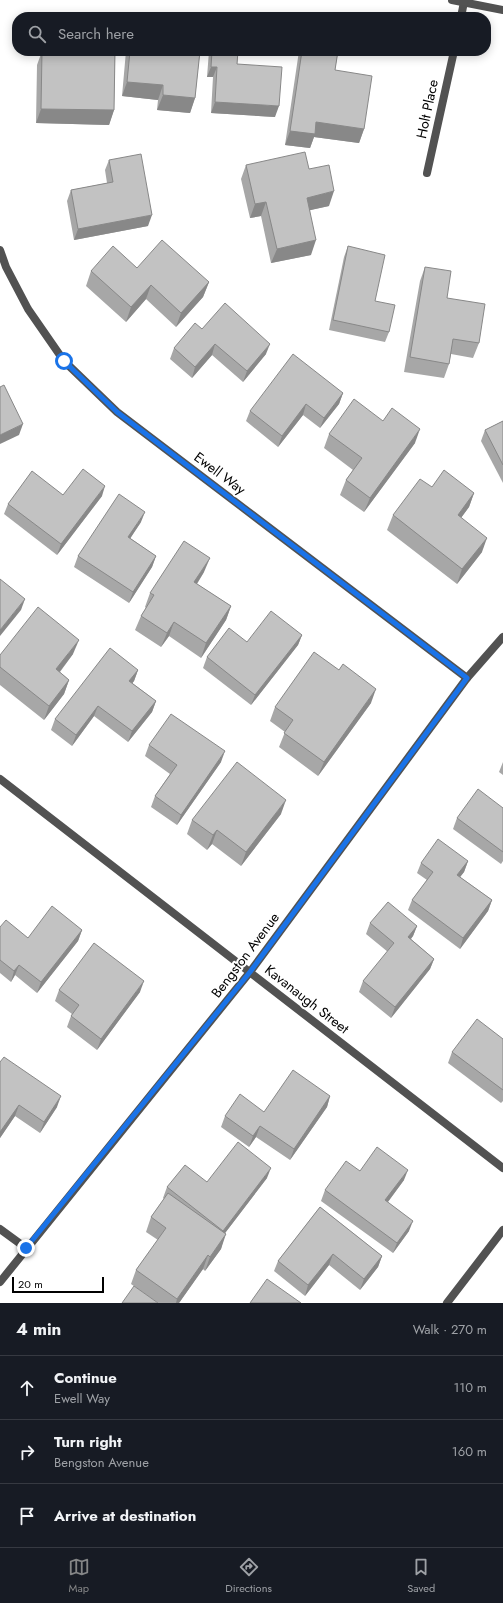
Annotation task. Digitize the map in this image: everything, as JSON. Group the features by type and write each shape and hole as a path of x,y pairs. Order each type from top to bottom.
{"street":[{"path":"452,0 503,10"},
{"path":"462,12 464,2"},
{"name":"Holt Place","path":"427,173 453,56"},
{"name":"Ewell Way","path":"0,250 6,267 28,309 64,361 117,412 467,678"},
{"name":"Bengston Avenue","path":"0,1282 250,972 467,678 503,637"},
{"name":"Kavanaugh Street","path":"0,779 503,1168"},
{"path":"0,1229 26,1248"},
{"path":"447,1303 503,1230"}],"building":[{"path":"42,56 115,56 114,110 41,109"},
{"path":"130,56 199,56 195,98 163,95 163,85 127,82"},
{"path":"212,56 238,56 237,64 282,67 279,106 215,102 217,67 211,67"},
{"path":"301,56 337,56 335,70 372,76 364,129 316,122 315,134 290,131"},
{"path":"305,152 309,169 329,165 334,191 307,198 316,240 277,249 266,202 255,204 246,165"},
{"path":"141,154 152,215 78,229 71,190 113,182 109,160"},
{"path":"162,240 209,282 181,313 151,285 131,307 91,271 113,246 137,268"},
{"path":"348,246 385,255 375,301 395,305 389,332 333,320"},
{"path":"425,267 451,271 447,298 485,304 479,343 453,339 449,364 410,357"},
{"path":"225,303 270,344 247,371 215,344 195,367 174,348 195,323 202,329"},
{"path":"293,354 343,393 324,418 306,404 282,436 250,411"},
{"path":"4,385 23,424 0,435 0,387"},
{"path":"354,399 383,421 392,408 420,429 370,498 346,480 362,458 329,434"},
{"path":"503,421 503,465 485,430"},
{"path":"83,469 105,486 61,544 8,504 32,471 63,495"},
{"path":"444,470 474,493 458,515 487,538 462,569 393,515 420,479 432,487"},
{"path":"119,494 145,512 128,537 156,556 133,592 78,556"},
{"path":"184,541 210,558 194,582 231,606 206,643 174,622 167,633 141,616 154,595 150,593"},
{"path":"0,579 25,599 0,630"},
{"path":"38,607 79,640 56,669 69,680 49,706 0,667 0,655"},
{"path":"271,611 302,635 255,695 207,657 229,628 247,642"},
{"path":"110,648 138,670 129,681 156,701 132,731 98,706 76,735 55,719"},
{"path":"314,652 339,670 343,664 376,689 324,762 284,733 293,720 275,707"},
{"path":"171,714 225,751 181,815 155,796 177,765 149,745"},
{"path":"237,762 286,800 246,852 217,830 213,835 192,820"},
{"path":"478,789 503,808 503,852 457,818"},
{"path":"438,839 468,861 457,875 492,900 463,938 412,900 433,872 421,863"},
{"path":"388,902 417,926 408,937 434,959 395,1007 363,981 394,943 370,923"},
{"path":"52,906 82,930 41,982 19,965 14,971 0,960 0,927 6,920 28,938"},
{"path":"94,943 144,981 101,1039 71,1016 79,1005 59,990"},
{"path":"477,1019 503,1039 503,1090 452,1052"},
{"path":"4,1057 61,1096 44,1122 19,1105 0,1132 0,1062"},
{"path":"293,1070 330,1096 294,1149 260,1126 253,1136 225,1116 240,1094 264,1112"},
{"path":"238,1142 271,1168 223,1231 167,1187 185,1165 207,1182"},
{"path":"377,1147 408,1170 385,1200 413,1221 397,1243 325,1190 346,1161 360,1171"},
{"path":"168,1193 226,1234 210,1257 208,1255 177,1299 136,1270 166,1228 151,1217"},
{"path":"320,1207 382,1256 364,1279 333,1254 308,1285 278,1261"},
{"path":"267,1279 301,1303 250,1303"},
{"path":"134,1286 158,1303 122,1303"}],"route":[{"path":"26,1248 250,972 467,678 117,412 64,361"}]}
